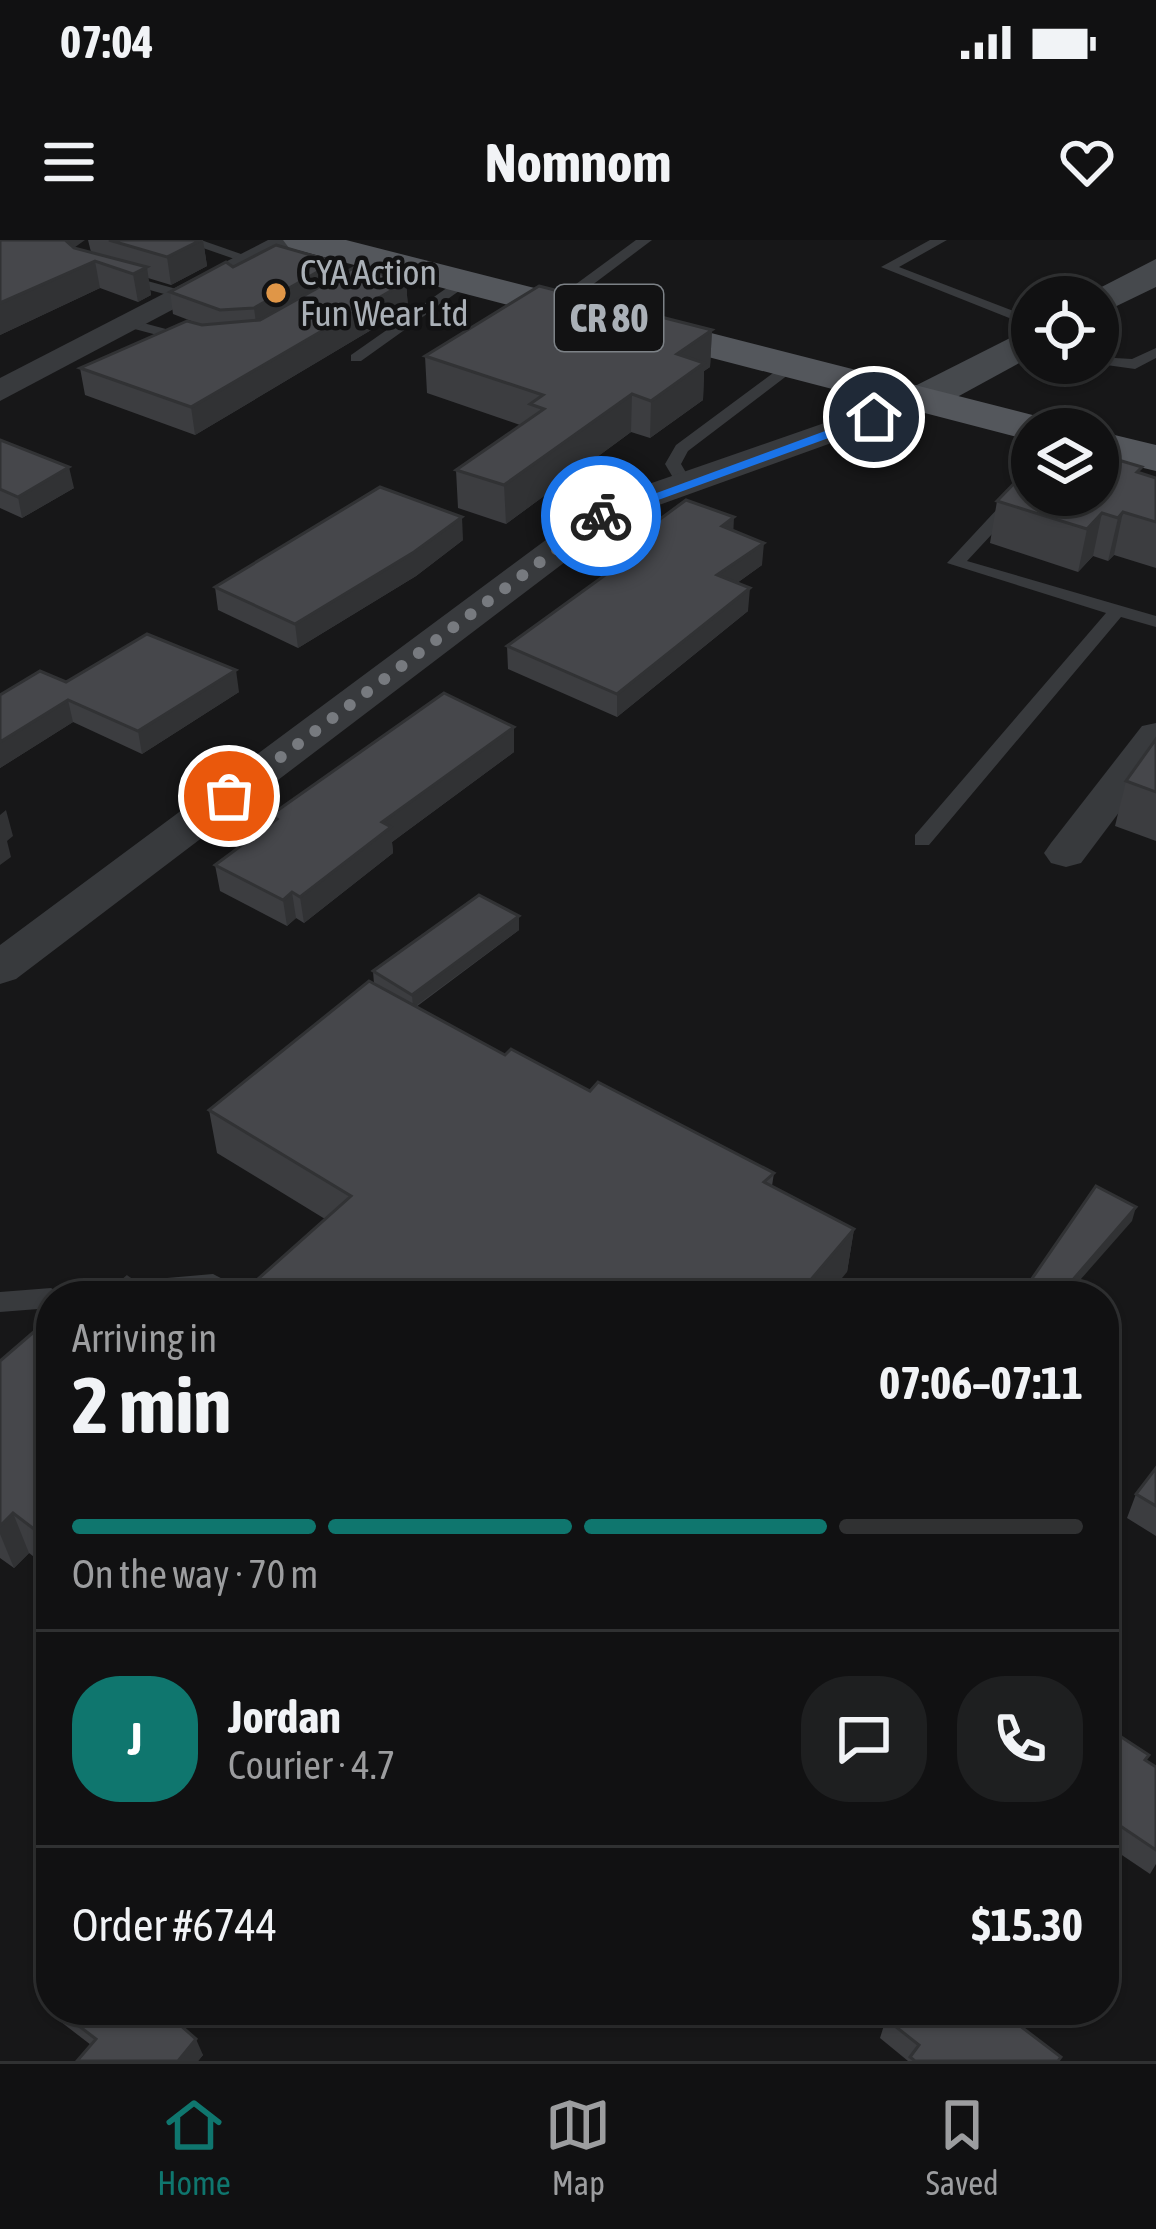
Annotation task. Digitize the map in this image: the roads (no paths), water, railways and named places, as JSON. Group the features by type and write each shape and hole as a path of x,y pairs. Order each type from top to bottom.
{"main road":[{"name":"CR 80","path":"302,240 382,271 466,281 1011,422"}],"street":[{"path":"0,392 290,240"},
{"path":"1119,291 1156,271"},
{"path":"0,968 610,510 922,399 1011,350"},
{"path":"1066,853 1156,735"}],"lane":[{"path":"187,240 254,261"},
{"path":"557,304 645,240"},
{"path":"940,240 888,267 1011,315"},
{"path":"104,273 186,296"},
{"path":"356,358 466,281"},
{"path":"132,324 206,344"},
{"path":"1119,363 1135,364 1156,352"},
{"path":"685,483 673,464 682,448 794,365"},
{"path":"1011,504 956,563 1156,622"},
{"path":"922,840 1117,611"},
{"path":"0,1301 36,1299"}],"place":[{"name":"CYA Action Fun Wear Ltd","path":"276,293"}]}
